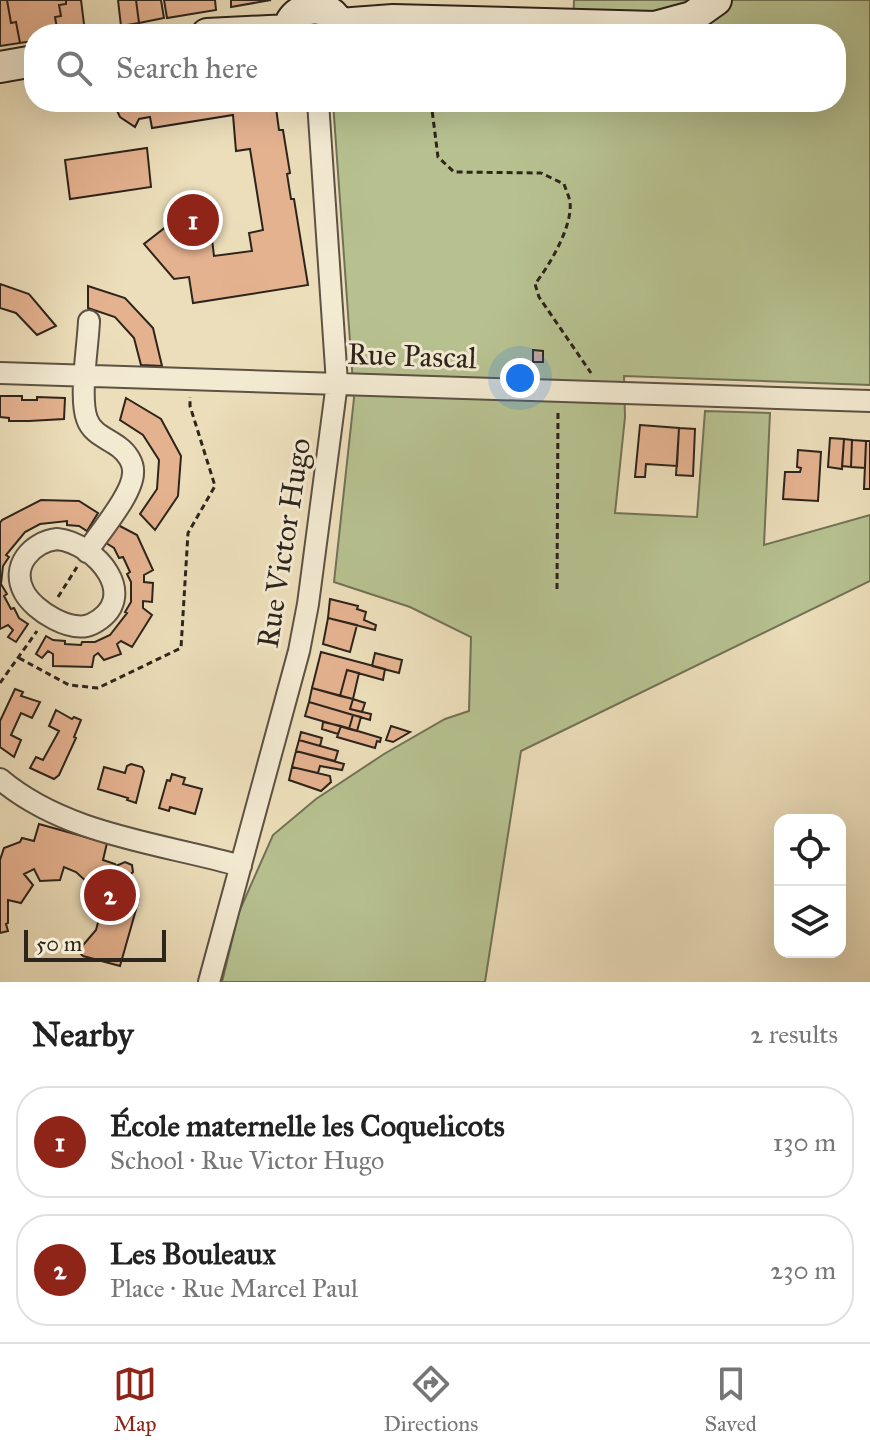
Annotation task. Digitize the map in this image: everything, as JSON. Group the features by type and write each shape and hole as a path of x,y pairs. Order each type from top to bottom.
{"street":[{"path":"666,24 692,17 716,0"},
{"path":"290,24 296,11 309,2 327,7 336,16 338,24"},
{"path":"369,24 393,20 543,24"},
{"path":"0,67 24,63"},
{"name":"Rue Victor Hugo","path":"209,982 303,635 337,383 319,112"},
{"path":"87,552 129,488 134,472 123,451 89,425 85,409 89,321"},
{"name":"Rue Pascal","path":"0,373 870,401"},
{"path":"49,540 65,540 87,552 111,573 113,598 104,615 97,620 84,627 72,627 28,598 21,585 20,568 34,546 49,540"},
{"path":"0,779 33,802 72,821 241,866"}],"path":[{"path":"432,112 438,157 454,172 541,173 564,184 571,205 564,234 546,270 535,284 539,297 604,393"},
{"path":"19,658 69,685 98,688 181,648 188,533 215,486 190,406 192,379"},
{"path":"557,589 558,391"}],"green space":[{"path":"574,0 870,0 870,385 624,376 625,417 615,513 697,517 705,411 770,413 764,545 870,515 870,581 521,751 485,982 222,982 239,912 273,835 316,799 384,754 445,719 469,711 471,637 410,607 334,582 354,398 334,112 846,112 846,24 573,24"}],"building":[{"path":"0,0 7,0 11,23 16,22 20,43 0,46"},
{"path":"7,0 66,0 66,4 59,5 61,16 55,17 56,24 24,24 24,42 20,43 16,22 11,23"},
{"path":"66,0 81,0 84,24 56,24 55,17 61,16 59,5 66,4"},
{"path":"118,0 136,0 139,23 121,24"},
{"path":"136,0 161,0 164,18 139,23"},
{"path":"164,0 215,0 216,10 167,18"},
{"path":"231,0 271,0 231,7"},
{"path":"118,112 277,112 279,130 283,130 291,199 294,199 308,285 193,303 189,277 174,279 144,244 167,226 194,222 197,241 212,239 214,256 252,251 249,233 263,230 250,149 236,151 233,115 152,128 150,117 139,119 135,127"},
{"path":"147,148 151,187 70,199 65,160"},
{"path":"0,284 29,294 56,326 37,335 16,313 0,308"},
{"path":"88,286 125,298 153,328 162,366 141,365 134,338 115,317 88,308"},
{"path":"533,350 543,351 543,362 533,362"},
{"path":"0,396 22,396 22,400 65,398 64,419 9,421 9,418 0,417"},
{"path":"126,398 161,419 181,456 178,496 155,530 140,514 157,489 159,460 143,435 120,420"},
{"path":"640,425 679,428 677,466 646,464 645,477 635,477"},
{"path":"679,428 695,429 693,476 676,475"},
{"path":"830,438 844,439 842,469 828,467"},
{"path":"844,439 852,440 851,467 842,466"},
{"path":"852,440 866,441 865,468 851,467"},
{"path":"866,441 870,441 870,489 864,489"},
{"path":"798,450 821,452 818,501 783,499 785,472 800,472 801,468 797,467"},
{"path":"41,500 79,501 98,513 87,531 79,526 67,525 67,521 40,524 25,532 6,555 9,557 3,566 1,584 7,594 4,596 11,609 14,608 19,618 28,624 16,642 8,637 13,630 8,625 0,629 0,523"},
{"path":"118,525 137,535 153,570 144,575 144,582 153,583 152,602 143,601 143,608 152,615 132,647 121,641 117,644 121,654 104,660 98,653 94,656 92,667 53,666 53,654 48,651 42,658 36,654 46,636 65,641 65,644 95,642 110,635 127,613 131,602 131,582 127,574 130,572 123,557 119,558 114,548 106,543"},
{"path":"330,599 358,606 357,609 366,612 364,620 376,625 375,630 328,618"},
{"path":"328,618 357,625 350,652 323,644"},
{"path":"321,652 385,669 383,680 347,670 340,696 312,688"},
{"path":"375,653 402,660 399,673 372,666"},
{"path":"347,670 359,673 353,699 340,696"},
{"path":"312,688 353,699 350,709 371,714 370,720 309,702"},
{"path":"15,689 23,692 21,696 40,702 32,718 21,713 11,735 21,740 14,757 0,747 0,721"},
{"path":"353,699 365,703 362,712 350,709"},
{"path":"309,702 353,715 349,729 305,716"},
{"path":"56,710 72,719 81,720 76,738 59,775 54,779 30,768 36,757 43,760 59,731 49,726"},
{"path":"353,715 361,717 357,731 349,729"},
{"path":"323,722 341,726 338,734 322,729"},
{"path":"341,726 381,738 380,742 377,741 375,748 337,737"},
{"path":"391,726 410,732 393,742 386,740"},
{"path":"301,732 322,738 320,746 299,740"},
{"path":"299,740 338,751 335,761 296,751"},
{"path":"296,751 344,764 342,770 320,766 318,773 292,767"},
{"path":"131,764 142,767 144,771 136,803 98,789 104,767 125,773"},
{"path":"292,767 330,776 331,782 321,791 289,780"},
{"path":"172,774 185,778 183,784 202,789 195,814 170,807 169,811 159,808 167,780 170,781"},
{"path":"39,824 107,843 103,860 116,866 125,862 132,865 133,872 124,880 122,895 139,899 120,966 83,956 78,951 96,930 100,915 98,903 87,882 64,867 60,880 40,881 34,869 24,874 33,885 21,903 8,900 8,931 0,933 0,860 4,848 20,842 22,838 34,841"}],"place":[{"name":"École maternelle les Coquelicots","path":"193,220"},
{"name":"Les Bouleaux","path":"110,895"}]}
